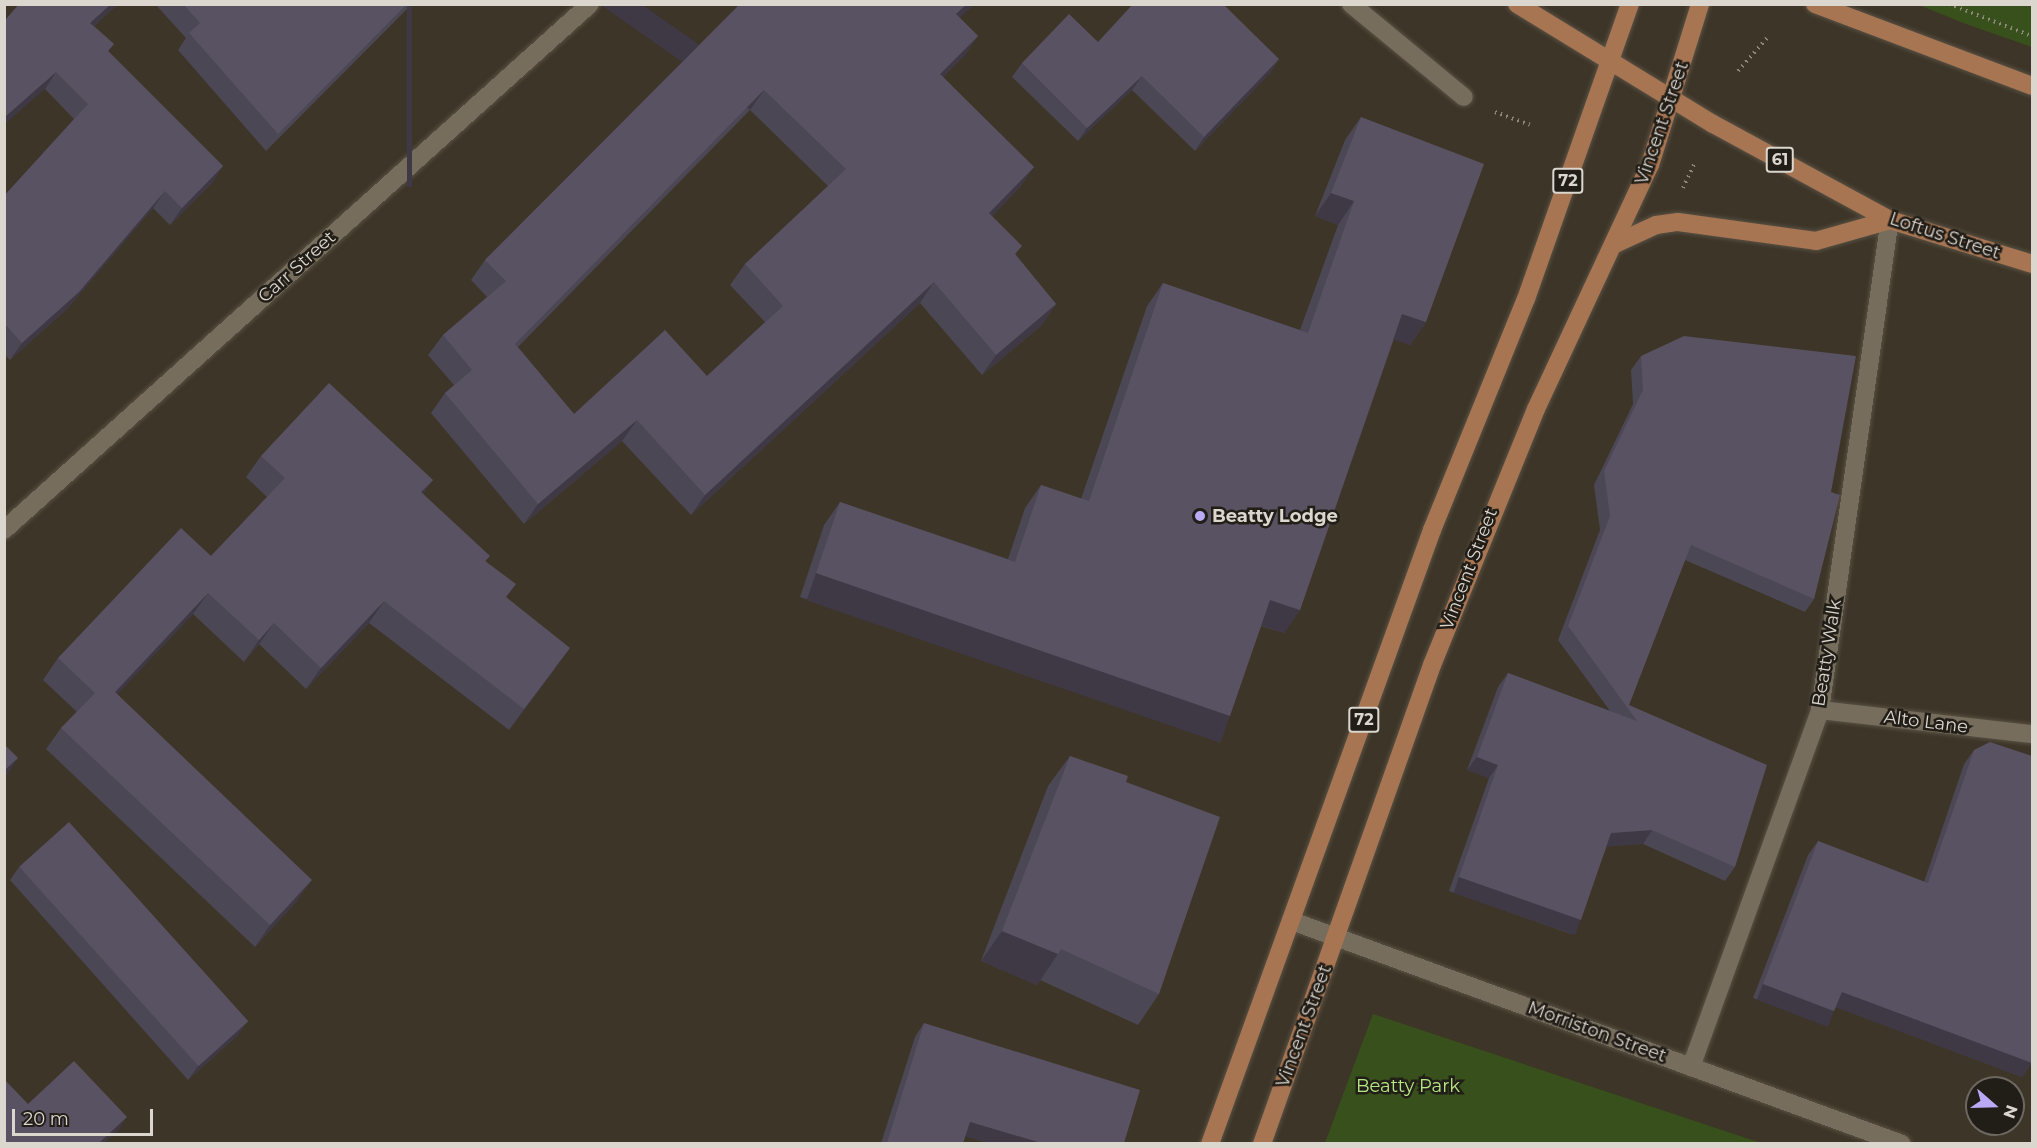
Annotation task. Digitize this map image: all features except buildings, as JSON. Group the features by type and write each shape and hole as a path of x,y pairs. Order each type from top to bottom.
{"main road":[{"name":"Loftus Street","path":"1517,4 1609,63 1671,99 1890,220 2032,264"},
{"name":"72","path":"1210,1143 1432,530 1526,299 1630,4"},
{"name":"Vincent Street","path":"1262,1143 1489,518 1617,243 1671,99 1700,4"},
{"path":"1815,4 1965,65 2032,86"},
{"path":"1617,243 1656,225 1678,222 1816,241 1890,220"}],"street":[{"name":"Carr Street","path":"4,530 590,4"},
{"path":"1351,4 1464,97"},
{"name":"Beatty Walk","path":"1691,1067 1820,710 1890,220"},
{"name":"Alto Lane","path":"1820,710 2032,734"},
{"name":"Morriston Street","path":"1292,921 1902,1143"}],"path":[{"path":"1950,4 2032,36"},
{"path":"1738,71 1767,38"},
{"path":"1678,199 1695,164"}],"green space":[{"path":"1919,5 2032,5 2032,47 1966,24"},
{"name":"Beatty Park","path":"1373,1014 1761,1143 1325,1143"}],"place":[{"name":"Beatty Lodge","path":"1200,516"}]}
